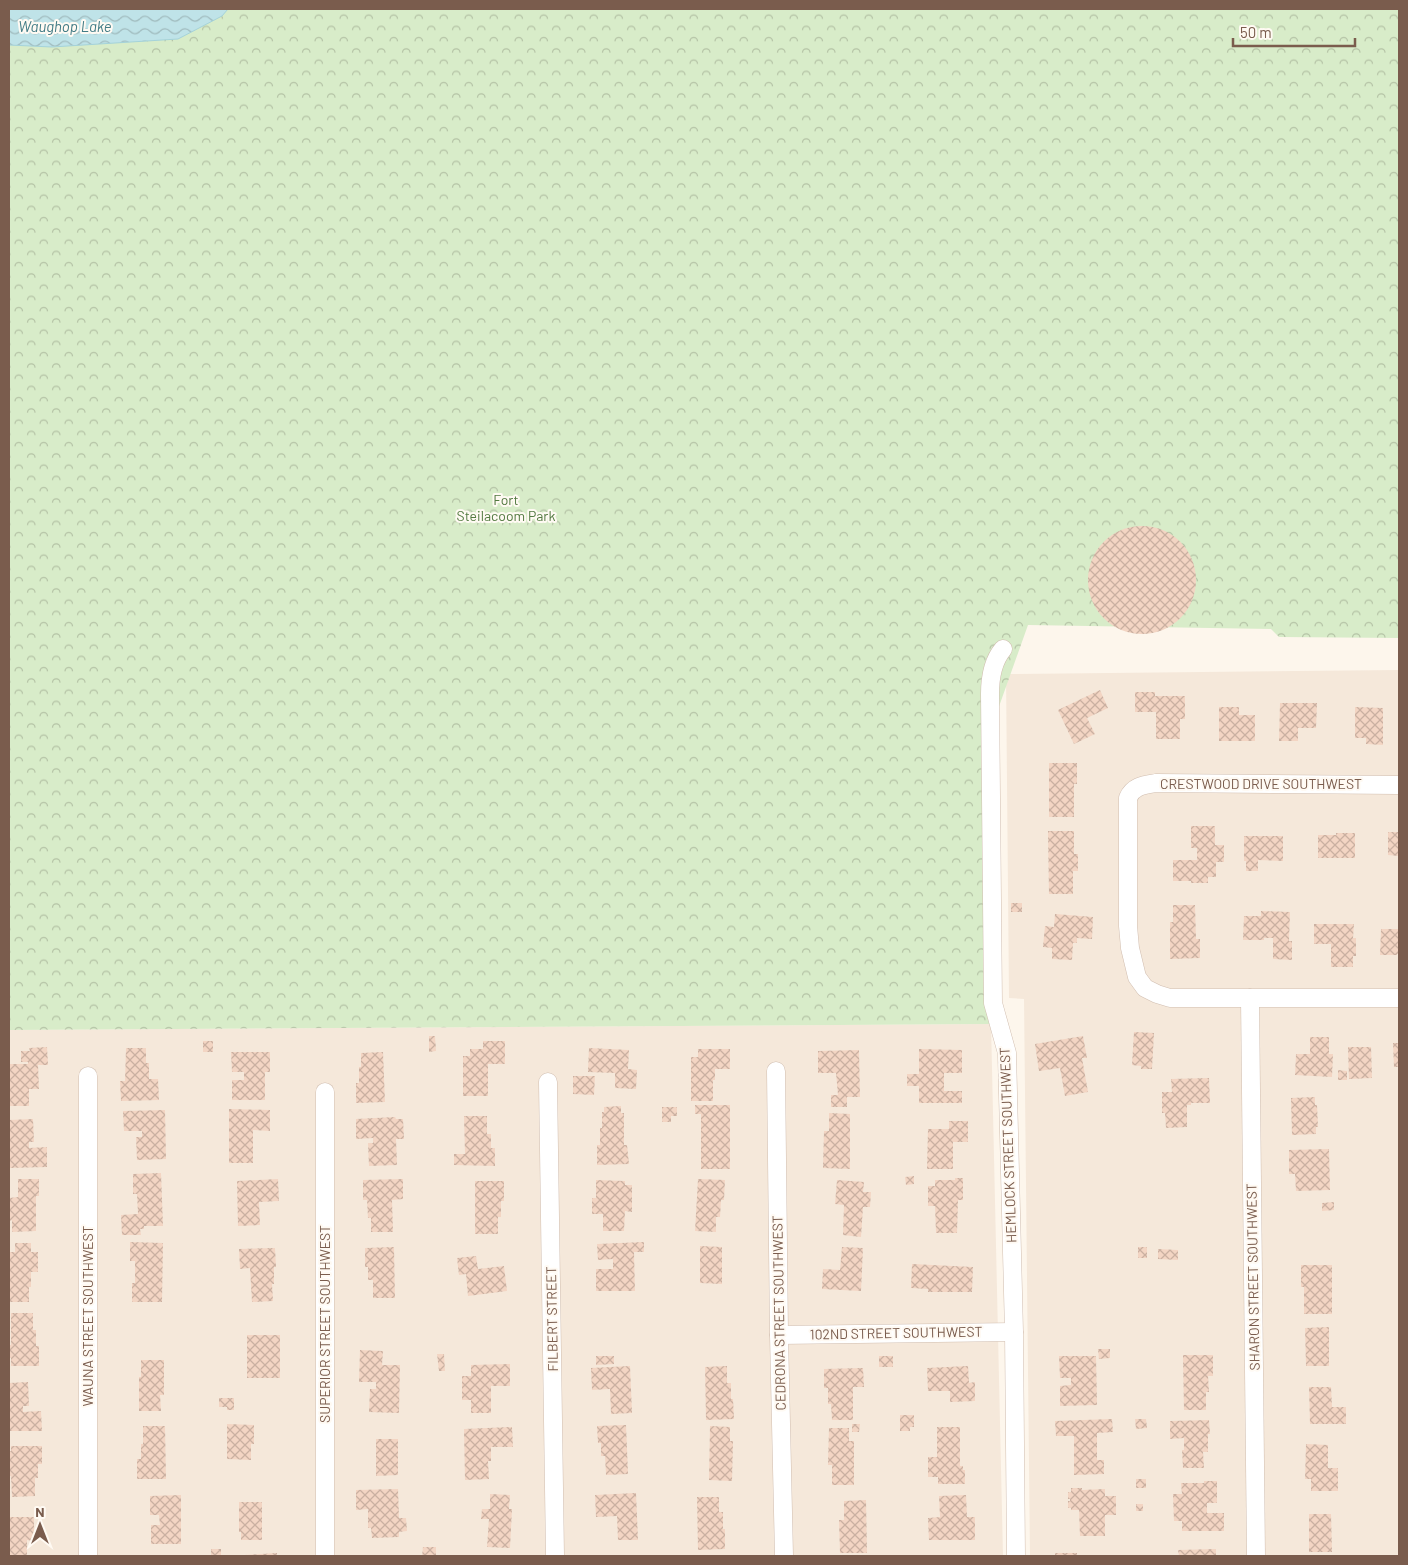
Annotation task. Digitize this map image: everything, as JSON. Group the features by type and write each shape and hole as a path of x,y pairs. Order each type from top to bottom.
{"street":[{"name":"HEMLOCK STREET SOUTHWEST","path":"1003,649 993,667 990,694 993,1003 1007,1053 1014,1332 1016,1556"},
{"name":"CRESTWOOD DRIVE SOUTHWEST","path":"1399,785 1156,783 1141,785 1130,793 1128,798 1128,926 1130,948 1137,977 1144,988 1170,998 1399,998"},
{"name":"SHARON STREET SOUTHWEST","path":"1250,998 1256,1556"},
{"name":"CEDRONA STREET SOUTHWEST","path":"776,1071 784,1556"},
{"name":"WAUNA STREET SOUTHWEST","path":"88,1076 88,1556"},
{"name":"FILBERT STREET","path":"548,1082 555,1556"},
{"name":"SUPERIOR STREET SOUTHWEST","path":"325,1556 326,1092"},
{"name":"102ND STREET SOUTHWEST","path":"779,1335 1014,1332"}],"shaded area":[{"path":"1399,670 1399,1556 1030,1556 1024,999 1009,998 1006,674"},
{"path":"991,1024 1003,1556 9,1556 9,1030"}],"green space":[{"name":"Fort Steilacoom Park","path":"9,9 1399,9 1399,638 1279,637 1271,629 1028,625 991,729 991,1024 9,1030"}],"water":[{"name":"Waughop Lake","path":"9,9 228,9 222,16 178,39 52,47 9,45"}],"building":[{"path":"1142,526 1163,530 1180,542 1192,559 1196,580 1192,601 1180,618 1163,630 1142,634 1121,630 1104,618 1092,601 1088,580 1092,559 1104,542 1121,530"},
{"path":"1100,690 1108,708 1087,718 1095,734 1074,744 1058,710"},
{"path":"1135,692 1155,692 1155,696 1185,696 1185,719 1180,719 1180,739 1156,739 1156,712 1135,712"},
{"path":"1280,703 1317,703 1316,728 1298,728 1298,741 1279,741"},
{"path":"1219,707 1239,707 1239,715 1255,715 1255,741 1219,741"},
{"path":"1355,707 1383,708 1383,745 1366,744 1366,738 1355,738"},
{"path":"1049,763 1077,763 1077,784 1074,784 1074,817 1049,817"},
{"path":"1191,826 1215,826 1215,845 1224,845 1224,862 1216,862 1216,877 1208,877 1208,883 1173,881 1173,860 1197,860 1197,848 1191,848"},
{"path":"1048,831 1074,831 1074,854 1078,854 1078,871 1073,871 1073,894 1049,894"},
{"path":"1388,832 1399,832 1399,856 1388,855"},
{"path":"1336,833 1355,833 1355,858 1318,858 1318,835 1336,835"},
{"path":"1244,836 1283,836 1283,861 1258,860 1258,871 1246,871"},
{"path":"1011,903 1022,903 1022,912 1011,912"},
{"path":"1173,905 1195,905 1196,939 1200,939 1200,958 1170,959 1170,922 1173,922"},
{"path":"1261,911 1290,912 1289,941 1292,941 1292,960 1273,959 1273,938 1243,940 1244,916 1261,916"},
{"path":"1055,914 1093,917 1092,939 1077,938 1077,943 1073,943 1072,960 1052,959 1052,948 1043,947 1045,926 1054,927"},
{"path":"1314,924 1354,924 1353,938 1356,938 1356,956 1353,956 1353,967 1331,967 1331,944 1314,944"},
{"path":"1381,929 1399,929 1399,954 1380,955"},
{"path":"1134,1032 1154,1033 1152,1069 1141,1069 1141,1066 1132,1065"},
{"path":"429,1036 435,1036 436,1051 429,1052"},
{"path":"1083,1036 1087,1058 1082,1058 1088,1092 1065,1096 1060,1068 1039,1071 1035,1044"},
{"path":"1310,1037 1329,1037 1329,1054 1333,1054 1332,1077 1295,1075 1296,1054 1310,1054"},
{"path":"203,1041 213,1041 213,1052 203,1052"},
{"path":"483,1041 505,1041 505,1064 488,1064 488,1096 463,1096 463,1056 470,1056 470,1049 483,1049"},
{"path":"1393,1043 1399,1043 1399,1067 1394,1067"},
{"path":"47,1047 48,1065 38,1065 39,1089 29,1089 29,1106 9,1106 9,1064 28,1064 28,1062 21,1062 21,1051 30,1051 29,1048"},
{"path":"1348,1047 1371,1047 1372,1078 1349,1079"},
{"path":"126,1048 146,1048 146,1063 149,1063 149,1079 158,1079 159,1100 121,1101 120,1081 125,1081"},
{"path":"589,1048 629,1050 628,1069 637,1070 636,1089 615,1088 615,1073 588,1072"},
{"path":"698,1049 730,1049 730,1069 715,1069 713,1101 691,1101 691,1057 698,1057"},
{"path":"919,1049 962,1050 962,1073 944,1073 944,1091 962,1091 962,1103 919,1103 919,1086 907,1086 907,1074 919,1074"},
{"path":"859,1050 860,1097 847,1097 847,1107 831,1107 831,1095 838,1095 836,1073 818,1073 818,1051"},
{"path":"231,1052 270,1052 270,1072 265,1072 265,1100 232,1100 232,1080 244,1080 244,1072 232,1072"},
{"path":"383,1052 385,1102 356,1103 356,1083 359,1083 361,1053"},
{"path":"1338,1070 1347,1071 1347,1080 1338,1080"},
{"path":"573,1076 595,1076 594,1095 573,1094"},
{"path":"1209,1078 1210,1103 1191,1103 1191,1105 1187,1105 1187,1127 1166,1128 1165,1113 1162,1113 1162,1092 1172,1092 1171,1079"},
{"path":"1315,1097 1318,1127 1316,1127 1316,1134 1292,1135 1291,1098"},
{"path":"695,1105 730,1105 730,1169 701,1169 701,1114 695,1114"},
{"path":"621,1106 621,1113 624,1113 624,1145 627,1145 629,1164 597,1165 597,1145 600,1145 600,1128 602,1128 602,1112 604,1112 604,1107"},
{"path":"662,1107 677,1107 677,1116 671,1116 671,1122 662,1122"},
{"path":"229,1109 270,1110 270,1131 253,1130 253,1163 229,1163"},
{"path":"165,1110 166,1159 137,1160 136,1137 142,1137 142,1131 124,1131 123,1111"},
{"path":"829,1113 850,1114 850,1169 823,1168 824,1131 829,1131"},
{"path":"464,1116 487,1116 487,1134 491,1134 491,1148 495,1148 495,1166 454,1165 454,1154 465,1154"},
{"path":"395,1117 396,1119 403,1119 404,1139 396,1139 397,1165 369,1166 368,1143 373,1143 373,1138 356,1139 356,1119"},
{"path":"33,1119 34,1142 29,1142 29,1148 47,1147 47,1167 9,1168 9,1120"},
{"path":"949,1121 968,1121 968,1142 953,1142 953,1169 927,1169 928,1129 949,1129"},
{"path":"1329,1149 1330,1190 1296,1191 1295,1174 1289,1174 1289,1150"},
{"path":"161,1173 163,1226 144,1226 144,1229 140,1229 141,1235 122,1235 121,1215 138,1214 137,1194 133,1194 133,1174"},
{"path":"914,1176 914,1184 906,1185 905,1177"},
{"path":"955,1178 963,1178 963,1200 958,1200 957,1233 936,1233 935,1206 928,1206 928,1186 935,1186 935,1180 955,1180"},
{"path":"18,1179 39,1179 39,1196 36,1196 36,1231 12,1232 12,1220 9,1221 9,1198 18,1197"},
{"path":"278,1179 279,1201 259,1202 260,1225 238,1226 237,1181"},
{"path":"403,1179 403,1199 392,1200 393,1232 371,1232 371,1218 368,1218 367,1200 363,1200 363,1180"},
{"path":"698,1179 725,1180 724,1200 721,1200 720,1217 716,1217 716,1232 695,1231"},
{"path":"596,1180 625,1181 625,1185 632,1185 632,1212 625,1211 624,1231 603,1231 603,1214 592,1214 592,1198 596,1198"},
{"path":"837,1180 864,1182 863,1192 871,1192 870,1207 863,1207 861,1237 843,1235 844,1205 835,1204"},
{"path":"475,1181 504,1181 504,1201 501,1201 501,1217 498,1217 498,1234 475,1234"},
{"path":"1334,1202 1334,1210 1322,1211 1322,1203"},
{"path":"130,1242 163,1243 162,1302 132,1302 132,1283 135,1283 135,1261 130,1261"},
{"path":"644,1242 644,1252 634,1252 635,1291 596,1291 596,1269 613,1269 613,1259 598,1260 597,1244"},
{"path":"15,1243 31,1243 31,1252 38,1252 38,1272 31,1272 29,1302 9,1302 9,1252 15,1252"},
{"path":"700,1246 722,1247 722,1284 700,1283"},
{"path":"394,1247 395,1298 373,1298 373,1280 368,1280 368,1267 365,1267 365,1248"},
{"path":"842,1247 863,1248 861,1291 822,1289 823,1269 840,1270"},
{"path":"1138,1247 1147,1247 1147,1258 1138,1258"},
{"path":"275,1248 276,1267 274,1267 274,1284 272,1284 273,1301 252,1302 250,1268 240,1269 239,1249"},
{"path":"1158,1249 1178,1250 1178,1260 1158,1259"},
{"path":"476,1256 478,1269 504,1266 507,1291 468,1296 466,1274 459,1275 457,1258"},
{"path":"912,1264 973,1267 972,1292 928,1292 928,1289 911,1288"},
{"path":"1301,1265 1332,1265 1332,1314 1304,1314 1304,1287 1301,1287"},
{"path":"11,1313 33,1313 33,1330 36,1330 36,1346 39,1346 39,1366 11,1366 9,1345 11,1345"},
{"path":"1329,1327 1329,1366 1306,1366 1305,1328"},
{"path":"247,1335 280,1335 280,1378 247,1378"},
{"path":"1098,1349 1110,1349 1110,1358 1099,1359"},
{"path":"360,1350 383,1351 382,1365 400,1365 399,1413 369,1412 370,1389 376,1389 376,1382 359,1382"},
{"path":"437,1354 444,1354 445,1371 439,1371"},
{"path":"1183,1355 1213,1355 1213,1376 1208,1376 1209,1392 1206,1392 1206,1410 1184,1410"},
{"path":"596,1356 614,1356 614,1364 596,1365"},
{"path":"879,1356 893,1356 893,1367 879,1367"},
{"path":"1059,1356 1096,1356 1097,1405 1060,1406 1060,1386 1071,1385 1071,1378 1060,1378"},
{"path":"141,1360 164,1360 164,1395 160,1395 161,1411 139,1411"},
{"path":"510,1364 510,1386 491,1386 491,1413 471,1413 471,1400 462,1400 462,1376 471,1376 471,1365"},
{"path":"630,1366 632,1413 611,1414 610,1389 592,1390 591,1368"},
{"path":"727,1366 727,1383 731,1383 734,1419 706,1420 705,1367"},
{"path":"968,1366 969,1383 975,1382 975,1401 950,1402 950,1391 928,1391 927,1368"},
{"path":"863,1368 864,1387 853,1387 853,1420 832,1420 831,1404 828,1404 828,1388 824,1388 824,1369"},
{"path":"28,1382 29,1406 23,1406 23,1412 41,1411 42,1431 9,1431 9,1383"},
{"path":"1309,1387 1331,1387 1332,1407 1346,1407 1346,1424 1310,1424"},
{"path":"219,1398 234,1398 234,1410 227,1410 227,1407 219,1407"},
{"path":"900,1415 914,1415 914,1427 910,1427 910,1431 900,1431"},
{"path":"1112,1419 1113,1432 1097,1433 1097,1460 1104,1460 1104,1474 1074,1475 1074,1436 1056,1436 1055,1421"},
{"path":"1135,1419 1146,1419 1147,1428 1136,1429"},
{"path":"1209,1420 1208,1452 1203,1452 1204,1468 1183,1468 1182,1450 1184,1450 1184,1438 1170,1439 1170,1421"},
{"path":"227,1424 254,1425 254,1444 251,1444 251,1460 227,1459"},
{"path":"852,1424 860,1424 859,1432 852,1432"},
{"path":"626,1425 628,1474 606,1475 605,1456 601,1456 601,1443 598,1443 597,1426"},
{"path":"143,1426 165,1426 166,1479 137,1479 137,1459 141,1459"},
{"path":"710,1426 730,1427 730,1441 733,1441 732,1481 709,1480"},
{"path":"512,1427 513,1447 491,1447 491,1461 488,1461 489,1479 465,1480 464,1429"},
{"path":"937,1427 960,1427 960,1466 963,1466 963,1470 965,1470 965,1484 938,1484 938,1477 928,1477 928,1457 937,1457"},
{"path":"829,1428 849,1428 849,1441 854,1441 854,1485 832,1485 832,1465 828,1465"},
{"path":"376,1439 398,1439 398,1475 376,1476"},
{"path":"1306,1444 1328,1445 1328,1468 1338,1468 1338,1491 1311,1491 1311,1479 1305,1479"},
{"path":"11,1446 42,1446 42,1464 38,1464 38,1478 35,1478 35,1496 12,1497 11,1476 9,1476 9,1451 11,1451"},
{"path":"1136,1479 1146,1479 1146,1488 1136,1488"},
{"path":"1204,1481 1217,1481 1217,1503 1207,1503 1207,1513 1224,1513 1224,1531 1182,1531 1182,1521 1174,1521 1173,1494 1182,1494 1181,1483 1204,1483"},
{"path":"1071,1488 1082,1488 1082,1490 1105,1489 1105,1496 1116,1496 1116,1515 1105,1515 1105,1536 1080,1536 1079,1510 1068,1508 1068,1501 1070,1499 1068,1499 1068,1492 1071,1492"},
{"path":"398,1489 399,1518 406,1518 407,1531 399,1532 399,1537 372,1538 371,1528 368,1528 368,1509 356,1510 356,1490"},
{"path":"636,1493 638,1540 618,1540 617,1516 596,1517 595,1495"},
{"path":"490,1494 510,1495 509,1509 512,1509 510,1548 487,1547 489,1519 481,1519 482,1509 490,1509"},
{"path":"181,1495 181,1544 151,1544 151,1525 160,1525 159,1515 150,1515 150,1496"},
{"path":"966,1495 967,1517 975,1517 975,1540 929,1540 928,1518 940,1517 939,1496"},
{"path":"697,1497 719,1497 719,1512 723,1512 723,1529 725,1529 725,1549 698,1550"},
{"path":"866,1500 867,1553 840,1553 839,1520 844,1520 844,1501"},
{"path":"239,1502 262,1502 262,1540 241,1540 241,1532 239,1532"},
{"path":"1136,1504 1143,1504 1143,1511 1136,1511"},
{"path":"1309,1514 1331,1514 1332,1552 1309,1552"},
{"path":"9,1517 34,1517 34,1541 27,1540 27,1556 9,1556"},
{"path":"423,1547 436,1547 436,1556 422,1556"},
{"path":"211,1549 221,1549 221,1555 211,1555"},
{"path":"1216,1549 1216,1556 1179,1556 1178,1550"},
{"path":"277,1553 277,1556 245,1556 245,1555"},
{"path":"1055,1553 1077,1553 1077,1556 1055,1556"}]}
